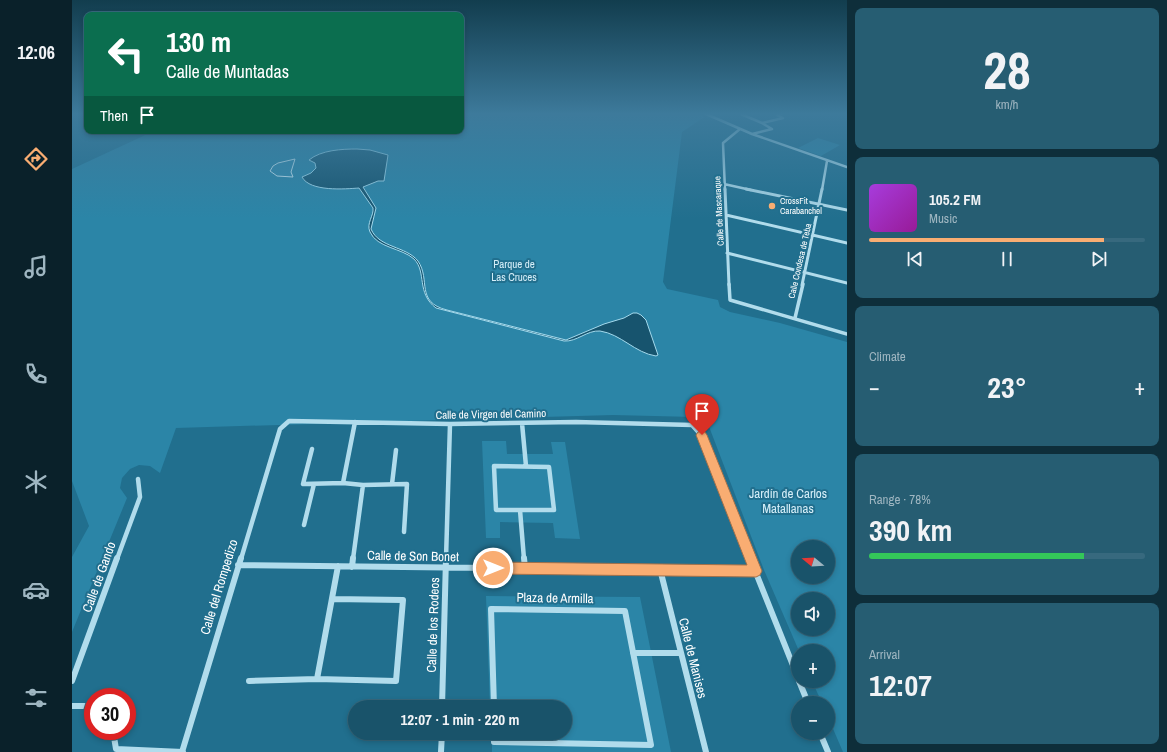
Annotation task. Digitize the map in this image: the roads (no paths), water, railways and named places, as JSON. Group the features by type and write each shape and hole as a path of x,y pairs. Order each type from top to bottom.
{"street":[{"name":"Calle de Mascaraque","path":"723,149 730,300 795,318"},
{"path":"794,149 847,167"},
{"name":"Calle Condesa de Teba","path":"795,318 827,161"},
{"path":"724,184 847,210"},
{"path":"726,215 847,243"},
{"path":"727,252 847,283"},
{"path":"795,318 847,334"},
{"name":"Calle de Virgen del Camino","path":"280,429 289,421 450,424 686,424 696,427 702,435 756,571"},
{"path":"343,484 355,422"},
{"path":"522,423 526,466"},
{"name":"Calle de los Rodeos","path":"442,700 450,424"},
{"name":"Calle del Rompedizo","path":"183,752 280,429"},
{"path":"312,449 303,484 407,484 404,532"},
{"path":"392,484 396,450"},
{"path":"494,466 549,467 554,510 520,510 496,510 494,466"},
{"name":"Calle de Gando","path":"72,681 140,497 138,479"},
{"path":"304,525 314,484"},
{"path":"352,567 363,485"},
{"path":"520,510 525,568"},
{"name":"Calle de Son Bonet","path":"238,565 756,571"},
{"path":"317,679 338,566"},
{"name":"Calle de Manises","path":"660,569 706,752"},
{"path":"756,571 791,660"},
{"path":"249,681 317,679 396,681 403,600 332,599"},
{"name":"Plaza de Armilla","path":"494,700 491,609 625,611 651,745 494,742 494,740"},
{"path":"633,652 681,653"},
{"path":"72,706 84,706"},
{"path":"114,740 116,749 183,752"},
{"path":"441,752 442,740"},
{"path":"823,740 828,752"}],"place":[{"name":"CrossFit Carabanchel","path":"772,206"}],"park label":[{"name":"Parque de Las Cruces","path":"514,270"},
{"name":"Jardín de Carlos Matallanas","path":"788,500"}]}
